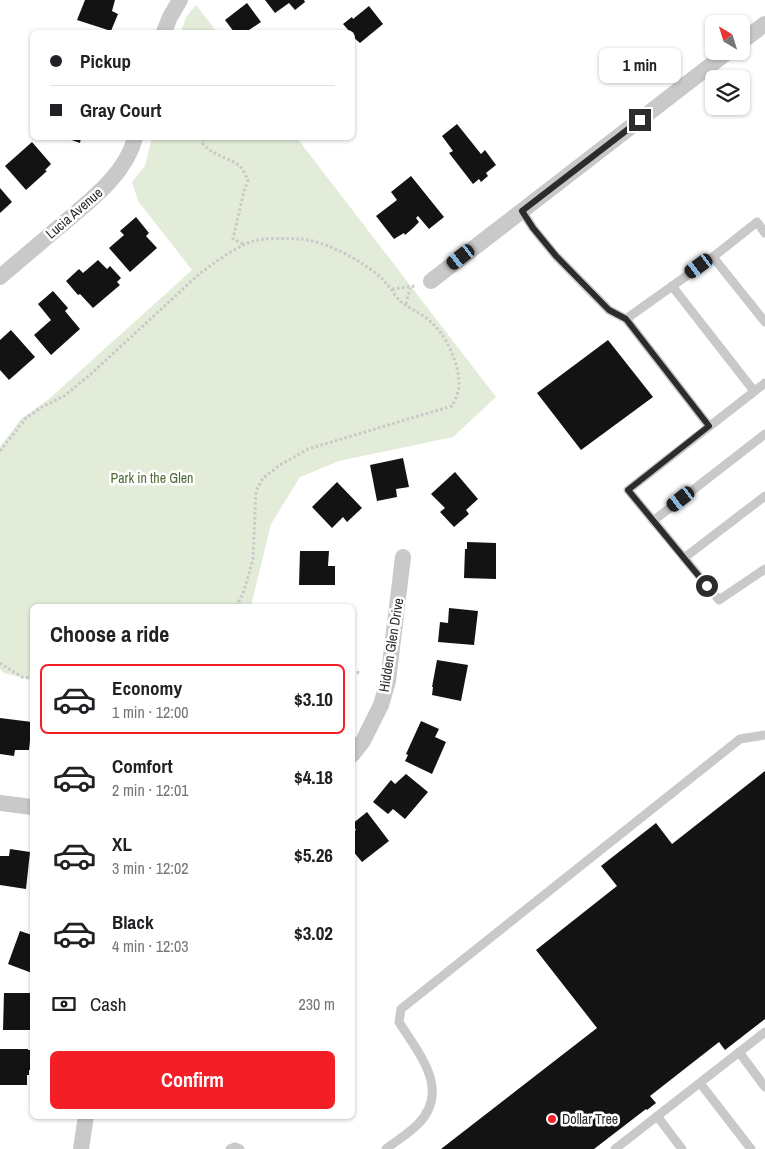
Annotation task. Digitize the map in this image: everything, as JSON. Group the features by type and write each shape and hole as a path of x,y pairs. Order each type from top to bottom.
{"street":[{"path":"165,30 180,0"},
{"path":"750,35 765,24"},
{"path":"431,281 717,60"},
{"name":"Lucia Avenue","path":"0,277 99,193 119,169 132,148 134,140"},
{"name":"Hidden Glen Drive","path":"355,751 363,741 381,705 388,681 403,558"},
{"path":"0,803 30,807"},
{"path":"81,1149 86,1119"}],"lane":[{"path":"522,211 556,256 609,310 626,319 709,426"},
{"path":"626,319 713,257 757,222 765,233"},
{"path":"713,257 765,322"},
{"path":"672,286 754,391"},
{"path":"765,383 628,490 719,600 765,569"},
{"path":"654,520 765,434"},
{"path":"684,558 765,496"},
{"path":"386,1149 417,1125 428,1111 433,1100 433,1084 427,1068 399,1022 402,1009 740,739 765,735"},
{"path":"618,1148 765,1032"},
{"path":"739,1052 765,1087"},
{"path":"700,1083 751,1149"},
{"path":"657,1116 682,1149"},
{"path":"230,1149 235,1147 240,1149"}],"path":[{"path":"204,140 203,144 210,152 218,154 240,167 248,180 233,239 245,245"},
{"path":"0,450 26,418 42,407 64,396 91,374 198,275 254,240 301,239 351,256 370,268 400,300 432,322 443,337 455,361 459,385 456,398 452,406 308,449 263,478 256,492 252,559 243,594 237,604"},
{"path":"391,289 410,288 431,281"},
{"path":"406,305 410,288"},
{"path":"0,663 22,677 30,678"},
{"path":"355,672 360,673"}],"green space":[{"path":"196,5 215,30 182,30 186,17"},
{"name":"Park in the Glen","path":"152,140 299,140 496,397 453,437 339,461 300,477 271,524 251,604 30,604 30,680 4,673 0,669 0,447 21,419 49,399 192,270 138,201 132,182 145,166"}],"building":[{"path":"85,0 115,0 112,11 118,14 111,30 77,20"},
{"path":"265,0 304,0 305,2 295,10 289,3 275,13"},
{"path":"247,3 261,22 249,30 232,30 225,20"},
{"path":"369,6 383,24 360,43 355,39 355,30 348,30 343,24 352,17 353,19"},
{"path":"457,124 481,154 485,150 496,165 486,173 488,176 481,182 479,179 473,184 449,153 453,151 442,136"},
{"path":"32,142 51,164 45,170 47,171 26,190 5,166"},
{"path":"411,176 444,217 429,229 418,216 416,218 419,222 412,229 405,235 404,233 394,239 376,216 397,200 391,192"},
{"path":"0,188 12,202 0,213"},
{"path":"136,217 149,233 146,236 157,248 130,272 109,248 124,235 120,231"},
{"path":"98,260 107,269 110,266 121,278 117,282 120,285 93,308 66,281 79,269 83,273"},
{"path":"53,291 68,308 65,311 80,329 51,355 34,335 51,320 38,304"},
{"path":"11,330 35,357 9,380 0,370 0,340"},
{"path":"608,340 653,397 581,450 537,393"},
{"path":"403,458 409,487 396,489 397,497 377,501 370,465"},
{"path":"455,472 478,499 466,510 469,514 454,527 440,512 445,508 431,494"},
{"path":"337,482 362,508 347,522 343,517 332,528 312,507"},
{"path":"467,542 496,543 496,579 464,578"},
{"path":"300,551 329,551 328,566 335,566 335,585 299,585"},
{"path":"449,608 478,611 474,645 438,642 440,622 448,623"},
{"path":"437,660 468,665 461,701 432,695"},
{"path":"0,718 30,722 29,750 15,750 14,756 0,754"},
{"path":"421,721 439,729 435,737 446,742 432,774 405,761 408,755 406,754"},
{"path":"765,771 765,1019 725,1050 719,1042 650,1096 656,1103 594,1149 441,1149 597,1028 536,950 617,886 601,866 656,823 672,844"},
{"path":"406,774 428,792 405,819 393,809 388,814 373,802 391,780 395,784"},
{"path":"367,812 389,841 362,862 355,854 355,822"},
{"path":"10,849 30,852 26,889 0,885 0,856 9,856"},
{"path":"20,931 30,934 30,972 8,964"},
{"path":"4,993 30,993 30,1030 3,1030"},
{"path":"0,1049 30,1050 30,1070 29,1075 27,1075 27,1085 0,1085"}],"place":[{"name":"Dollar Tree","path":"552,1119"}],"route":[{"path":"640,120 522,211 556,256 609,310 626,319 709,426 628,490 707,586"}]}
